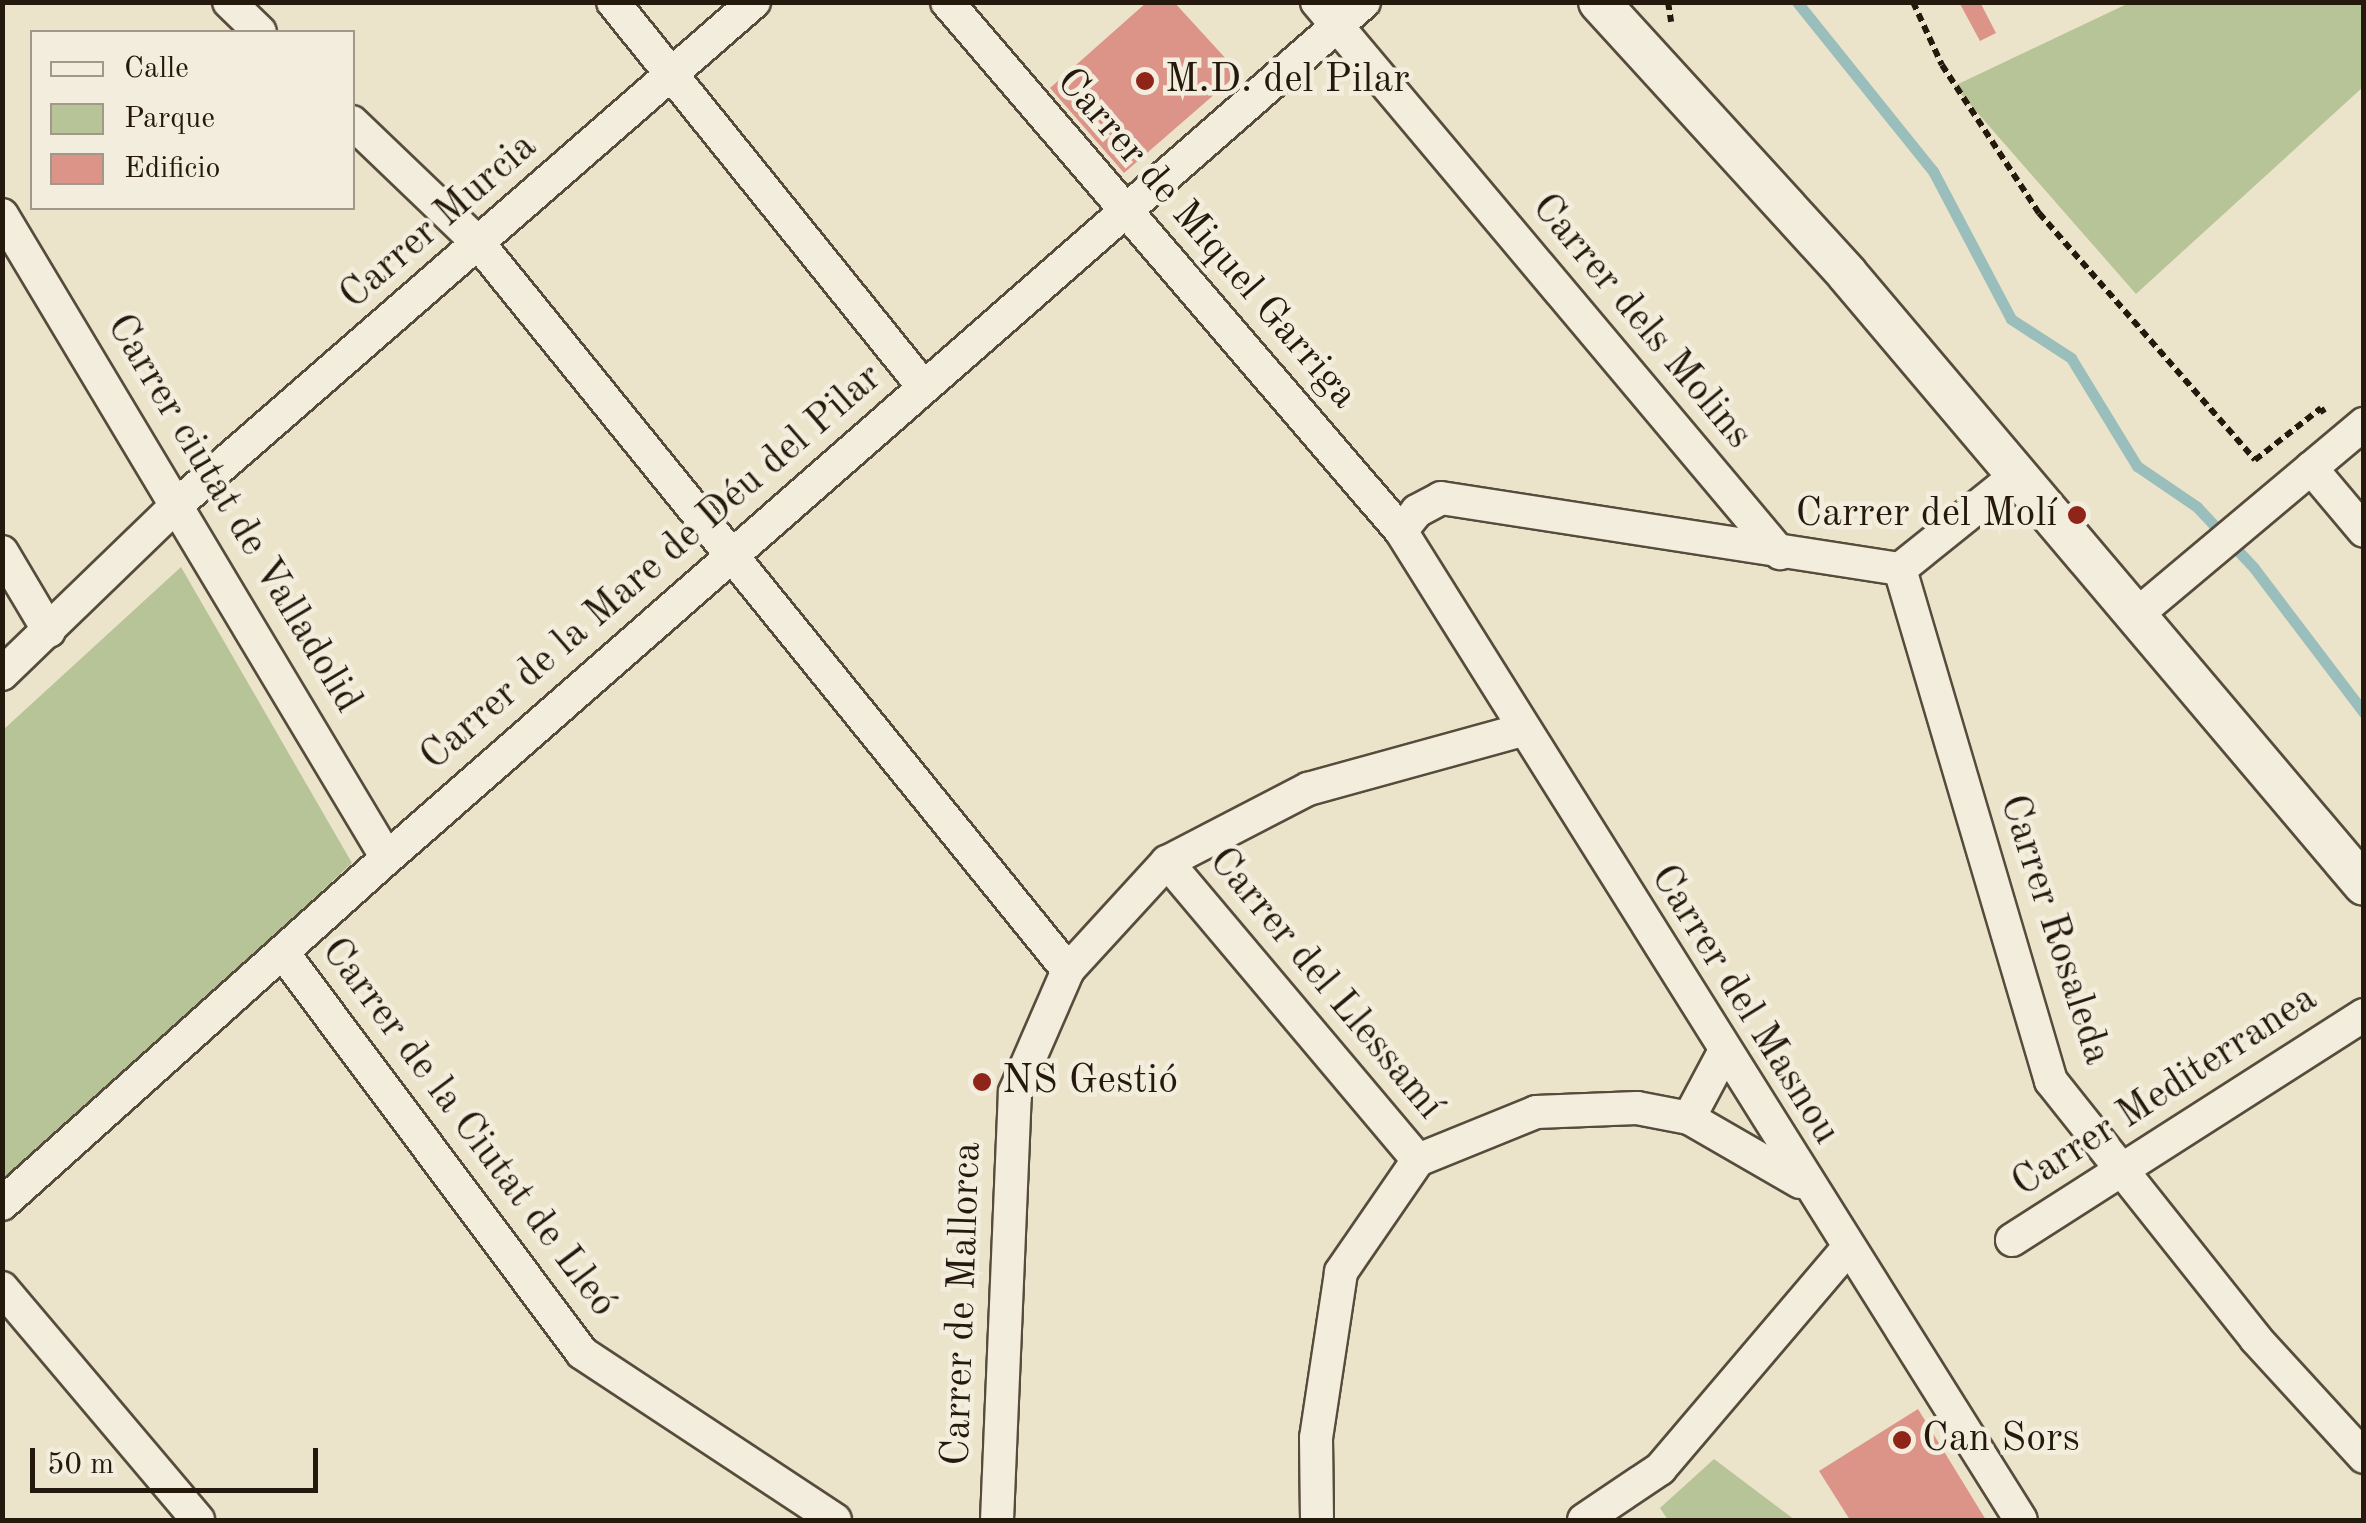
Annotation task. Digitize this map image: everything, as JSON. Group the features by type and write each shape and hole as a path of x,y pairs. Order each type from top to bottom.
{"street":[{"path":"229,2 258,30"},
{"path":"612,2 674,72 923,386"},
{"name":"Carrer Murcia","path":"2,674 179,503 754,2"},
{"name":"Carrer de Miquel Garriga","path":"946,2 1400,532"},
{"name":"Carrer de la Mare de Déu del Pilar","path":"2,1204 1125,208 1327,15 1364,2"},
{"path":"1600,2 1847,274 2364,885"},
{"name":"Carrer dels Molins","path":"1327,15 1780,554"},
{"path":"355,125 479,244 1068,970"},
{"name":"Carrer ciutat de Valladolid","path":"2,216 179,503 388,858"},
{"path":"2136,616 2364,424"},
{"path":"2311,468 2364,531"},
{"path":"1400,532 1417,511 1441,498 1780,554 1900,569 2017,475"},
{"name":"Carrer del Masnou","path":"1400,532 1723,1054 2021,1520"},
{"path":"2,552 49,631"},
{"name":"Carrer Rosaleda","path":"1900,569 2050,1081 2256,1339 2364,1457"},
{"name":"Carrer de Mallorca","path":"997,1520 1014,1092 1068,970 1167,862 1308,788 1522,730"},
{"name":"Carrer del Llessamí","path":"1167,862 1418,1160"},
{"name":"Carrer de la Ciutat de Lleó","path":"282,952 582,1353 835,1520"},
{"name":"Carrer Mediterranea","path":"2012,1240 2364,1015"},
{"path":"1689,1118 1723,1054"},
{"path":"1317,1520 1320,1402 1342,1272 1418,1160 1536,1112 1637,1108 1689,1118 1808,1187"},
{"path":"1584,1520 1660,1469 1848,1248"},
{"path":"2,1288 198,1520"}],"path":[{"path":"1912,2 1942,65 2039,214 2255,460 2320,408 2328,418"}],"green space":[{"path":"2129,3 2364,3 2363,87 2136,294 1954,86"},
{"path":"181,567 352,863 3,1185 3,730"},
{"path":"1714,1459 1795,1520 1668,1520 1660,1508"}],"building":[{"name":"M.D. del Pilar","path":"1147,2 1174,2 1239,73 1124,173 1050,88"},
{"path":"1959,2 1980,2 1996,33 1980,41"},
{"name":"Can Sors","path":"1918,1409 1986,1520 1850,1520 1819,1471"}],"waterway":[{"path":"1797,2 1933,171 2011,319 2071,358 2137,466 2197,507 2254,568 2364,713"}],"place":[{"name":"M.D. del Pilar","path":"1145,81"},
{"name":"Carrer del Molí","path":"2077,515"},
{"name":"NS Gestió","path":"982,1082"},
{"name":"Can Sors","path":"1902,1440"}]}
